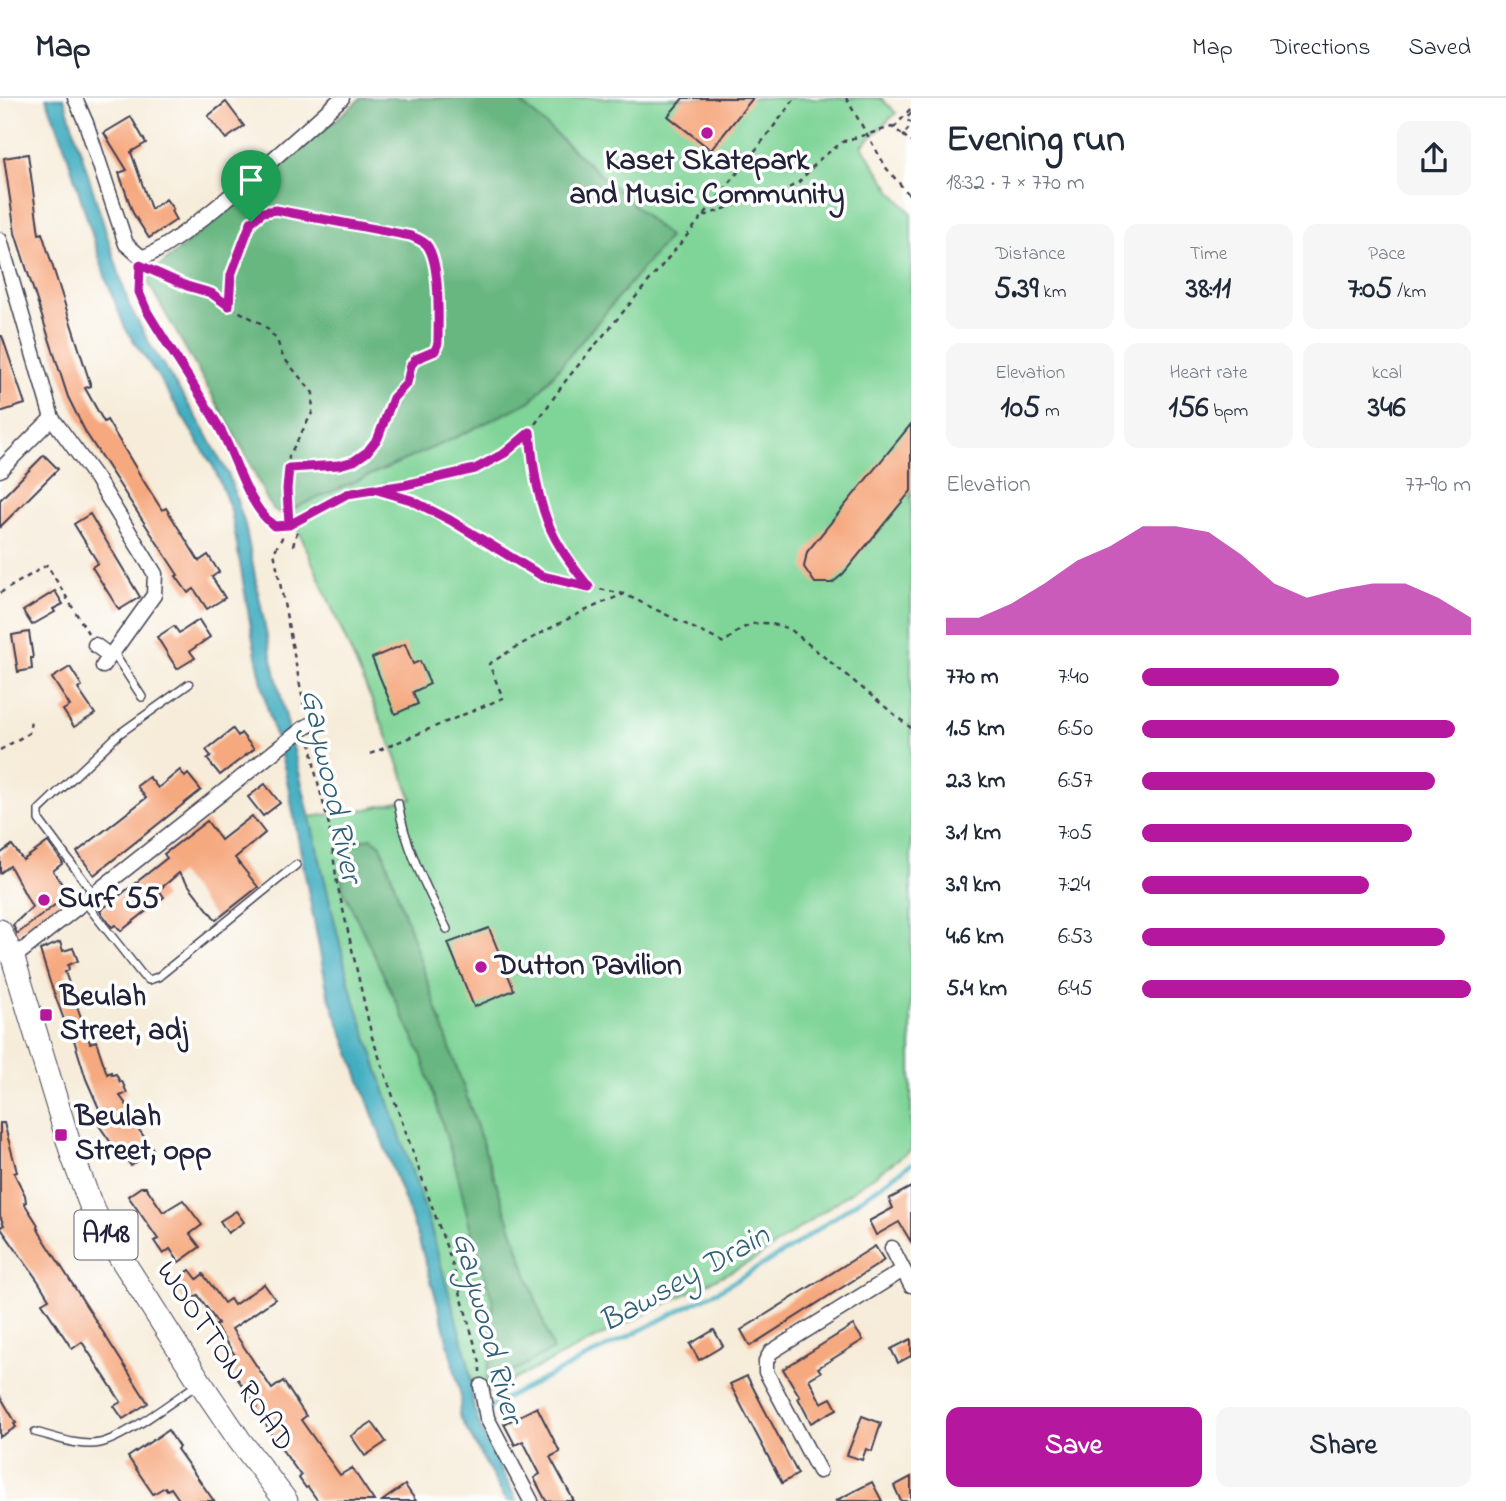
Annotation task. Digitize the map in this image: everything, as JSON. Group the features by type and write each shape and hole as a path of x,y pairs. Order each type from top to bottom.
{"main road":[{"name":"WOOTTON ROAD","path":"0,931 13,958 73,1157 90,1203 127,1270 200,1382 240,1441 286,1501"}],"street":[{"path":"75,98 86,123 126,244 141,261 198,222 342,98"},
{"path":"0,240 52,418 96,478 155,574 155,595 108,658 95,645"},
{"path":"0,470 52,418"},
{"path":"13,958 308,725"},
{"path":"892,1248 911,1285"},
{"path":"819,1471 766,1372 766,1361 771,1352 903,1270"},
{"path":"481,1389 487,1418 531,1501"},
{"path":"808,1450 823,1442"}],"lane":[{"path":"108,658 142,697"},
{"path":"189,684 119,734 39,810 39,820 89,898 143,976 149,980 158,977 296,865"},
{"path":"398,803 402,826 431,898 447,929"},
{"path":"35,1432 79,1443 100,1443 120,1434 200,1382"}],"path":[{"path":"289,525 289,456 312,413 313,393 283,357 277,340 264,325 211,293 187,286 141,261 139,292 147,311 217,423 255,504 264,518 274,526 289,525 347,494 405,485 475,469 505,453 530,432 554,395 704,216 795,98"},
{"path":"846,98 887,169 911,197"},
{"path":"704,216 752,199 782,192 799,182 820,159 844,141 893,127 911,108"},
{"path":"903,135 911,124 906,119 911,113"},
{"path":"893,127 911,142"},
{"path":"229,306 231,275 251,222 263,212 276,210 411,236 430,250 438,290 438,343 435,351 416,359 411,365 407,383 393,398 378,438 367,452 354,461 339,465 289,468"},
{"path":"530,432 541,501 554,537 589,587"},
{"path":"374,489 411,500 450,520 542,576 624,594 724,643 741,628 766,621 790,629 911,729"},
{"path":"293,546 302,518"},
{"path":"279,527 282,538 274,552 315,771 329,825 344,919 372,1037 451,1260 480,1363 481,1389"},
{"path":"0,593 47,565 95,645"},
{"path":"370,754 503,698 489,664 561,621 624,594"},
{"path":"0,750 29,733 31,720"}],"green space":[{"path":"361,98 516,98 669,237 531,401 446,442 279,513 267,500 244,451 147,281 154,271"},
{"path":"516,98 881,98 896,113 862,146 893,193 911,213 911,1150 754,1260 491,1391 473,1389 429,1222 351,990 309,817 367,809 412,799 295,522 286,512 338,488 668,237"},
{"path":"372,838 381,845 553,1350 487,1385 493,1302 474,1243 457,1172 421,1054 342,887 344,862 350,849 362,840"}],"water":[{"path":"46,98 64,98 129,305 151,346 204,429 229,476 245,525 268,642 351,990 429,1222 468,1362 474,1409 483,1434 517,1501 506,1501 459,1415 461,1396 418,1237 328,994 285,770 267,707 253,640 231,510 214,468 125,328 106,279 62,138"}],"building":[{"name":"Kaset Skatepark and Music Community","path":"683,98 753,98 711,150 668,116"},
{"path":"226,102 244,126 226,139 208,116"},
{"path":"131,117 146,143 131,152 151,209 166,199 176,220 149,238 133,213 119,173 127,170 104,133"},
{"path":"28,154 39,234 42,233 91,386 85,388 104,422 107,420 162,510 166,508 199,561 208,555 219,572 212,577 225,598 207,609 194,589 188,593 176,576 178,575 86,433 68,397 15,233 4,158"},
{"path":"0,336 25,404 0,412"},
{"path":"911,424 911,491 843,574 832,583 815,583 804,567 807,552"},
{"path":"44,455 58,469 0,527 0,500"},
{"path":"90,514 140,597 119,610 92,567 98,563 74,524"},
{"path":"55,591 63,604 53,609 55,612 32,625 23,611"},
{"path":"199,620 210,637 190,651 195,658 177,669 157,637 174,626 179,633"},
{"path":"29,632 32,669 18,672 12,635"},
{"path":"405,644 413,664 420,661 430,684 413,692 418,704 395,714 372,658"},
{"path":"70,667 82,686 78,689 95,714 74,727 63,710 70,706 52,678"},
{"path":"233,729 238,736 241,733 254,749 220,775 207,759 211,756 206,750"},
{"path":"180,770 185,777 188,774 201,790 94,875 77,852 146,798 137,786 149,777 158,788"},
{"path":"265,784 280,803 263,816 248,797"},
{"path":"252,816 265,833 235,858 258,887 216,920 179,873 159,890 164,897 121,931 116,925 112,927 100,911 167,858 164,854 207,821 221,840"},
{"path":"48,842 63,863 53,871 69,894 17,934 13,925 32,907 10,866 0,873 0,854 12,845 23,860"},
{"name":"Dutton Pavilion","path":"489,928 514,990 474,1007 448,943"},
{"path":"60,942 63,951 73,948 78,961 68,965 69,970 65,972 90,1043 96,1041 107,1074 116,1074 120,1082 122,1081 127,1093 120,1096 141,1125 137,1127 153,1149 131,1166 126,1158 123,1160 98,1124 104,1120 86,1079 70,1027 67,1028 50,982 40,950"},
{"path":"0,1123 4,1123 17,1172 14,1173 25,1195 24,1203 40,1233 148,1403 123,1419 114,1406 121,1402 82,1342 72,1349 42,1303 49,1299 0,1227 4,1225 0,1216"},
{"path":"141,1187 146,1187 163,1212 183,1200 202,1225 190,1234 200,1247 179,1262 170,1249 163,1254 154,1241 158,1239 128,1196"},
{"path":"911,1187 911,1242 899,1222 876,1235 869,1221 893,1208 889,1199"},
{"path":"236,1211 244,1222 228,1233 220,1221"},
{"path":"875,1246 884,1260 879,1264 750,1346 741,1330"},
{"path":"190,1270 197,1279 203,1274 224,1303 230,1299 234,1305 264,1284 275,1299 232,1329 272,1389 283,1381 306,1416 301,1420 340,1475 352,1468 374,1501 318,1501 308,1487 306,1488 299,1478 301,1476 267,1429 255,1409 257,1407 226,1362 235,1355 215,1326 218,1324 198,1295 187,1303 172,1283"},
{"path":"853,1325 863,1340 818,1368 821,1372 809,1379 821,1403 831,1398 837,1409 811,1423 798,1398 800,1397 783,1369"},
{"path":"714,1330 723,1346 699,1360 690,1344"},
{"path":"911,1339 911,1356 898,1363 891,1349"},
{"path":"747,1376 798,1474 782,1483 730,1384"},
{"path":"0,1396 16,1427 0,1437"},
{"path":"537,1407 560,1452 550,1457 574,1501 546,1501 534,1478 540,1474 523,1441 515,1445 504,1424"},
{"path":"862,1416 881,1423 872,1451 866,1449 862,1460 847,1455"},
{"path":"372,1422 386,1442 365,1456 351,1436"},
{"path":"168,1430 179,1447 177,1449 214,1501 180,1501 171,1488 167,1490 165,1487 153,1494 128,1457"},
{"path":"911,1477 911,1501 901,1501 894,1486"},
{"path":"872,1482 882,1501 835,1501"},
{"path":"405,1485 416,1501 382,1501"}],"waterway":[{"name":"Bawsey Drain","path":"473,1418 500,1401 718,1291 791,1248 911,1164"}],"place":[{"name":"Kaset Skatepark and Music Community","path":"707,133"},
{"name":"Surf 55","path":"44,900"},
{"name":"Dutton Pavilion","path":"481,967"},
{"name":"Beulah Street, adj","path":"46,1015"},
{"name":"Beulah Street, opp","path":"61,1135"}],"route":[{"path":"251,222 231,275 229,306 211,293 187,286 140,265 139,292 147,311 217,423 264,518 274,526 289,525 347,494 374,489 411,500 450,520 542,576 589,587 554,537 541,501 530,432 505,453 475,469 441,478 405,485 374,489 347,494 302,518 289,525 289,468 339,465 354,461 367,452 378,438 393,398 407,383 411,365 416,359 435,351 438,343 438,290 430,250 411,236 276,210 263,212 251,222"}],"water label":[{"name":"Gaywood River","path":"330,786"},
{"name":"Gaywood River","path":"486,1328"}]}
